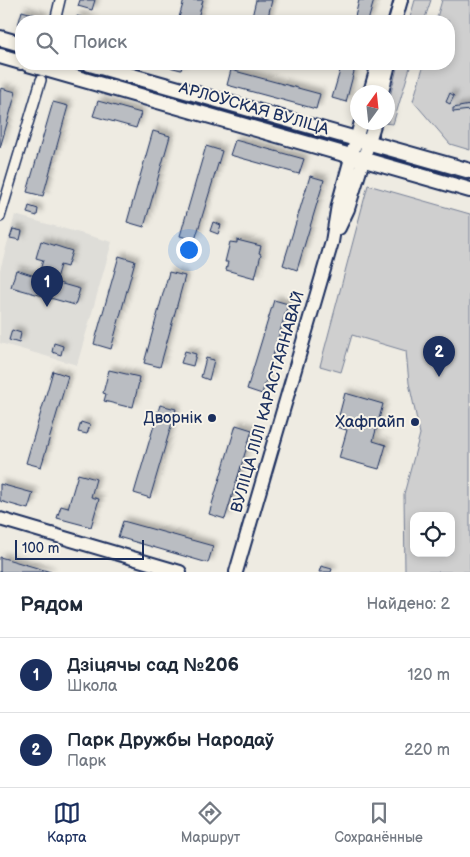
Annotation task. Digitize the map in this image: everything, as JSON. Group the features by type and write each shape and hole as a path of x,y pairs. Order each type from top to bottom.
{"main road":[{"path":"397,15 401,0"},
{"path":"0,38 15,42"},
{"path":"0,56 15,60"},
{"name":"АРЛОЎСКАЯ ВУЛІЦА","path":"42,70 470,190"},
{"name":"АРЛОЎСКАЯ ВУЛІЦА","path":"111,70 470,171"},
{"path":"372,85 376,70"},
{"path":"384,85 388,70"},
{"name":"ВУЛІЦА ЛІЛІ КАРАСТАЯНАВАЙ","path":"361,130 362,141"},
{"name":"ВУЛІЦА ЛІЛІ КАРАСТАЯНАВАЙ","path":"236,572 332,242 338,205 362,141 369,130"},
{"path":"0,519 180,572"}],"street":[{"path":"56,15 60,0"},
{"path":"0,216 42,70"}],"shaded area":[{"path":"415,0 431,0 426,15 411,15"},
{"path":"442,0 470,0 470,150 450,144 413,101 422,70 455,70 455,15 438,15"},
{"path":"397,70 409,70 395,117 395,85 393,85"},
{"path":"368,185 470,214 470,572 405,572 404,494 420,434 409,383 406,351 352,335 341,372 320,366"},
{"path":"15,215 112,242 77,365 0,343 0,270"}],"building":[{"path":"80,0 95,0 92,10 78,6"},
{"path":"184,0 203,0 199,15 180,15"},
{"path":"256,0 272,0 268,15 252,15"},
{"path":"359,0 374,0 370,15 355,15"},
{"path":"22,11 37,15 21,15"},
{"path":"231,70 320,94 316,109 227,85"},
{"path":"340,70 354,70 350,85 346,102 332,98"},
{"path":"1,88 16,92 0,148 0,93"},
{"path":"450,93 454,96 450,104 446,102"},
{"path":"98,101 141,113 136,128 93,116"},
{"path":"53,102 68,106 43,196 27,192"},
{"path":"470,105 470,110 453,112 453,108"},
{"path":"153,131 170,136 144,227 127,222"},
{"path":"235,140 304,159 299,174 230,155"},
{"path":"206,146 222,151 195,240 180,236"},
{"path":"310,176 324,180 297,270 283,265"},
{"path":"29,206 38,209 37,216 27,213"},
{"path":"213,222 221,225 218,234 210,231"},
{"path":"13,229 22,231 20,240 10,238"},
{"path":"237,240 261,246 255,278 226,270 228,262 225,262 230,242 237,243"},
{"path":"41,241 72,251 67,267 60,265 55,282 80,289 75,305 11,287 16,270 38,277 43,260 36,258"},
{"path":"119,256 135,261 111,349 94,344"},
{"path":"169,272 185,276 160,367 144,363"},
{"path":"274,300 288,304 262,394 247,389"},
{"path":"12,330 21,333 19,343 9,340"},
{"path":"54,343 63,346 61,355 52,352"},
{"path":"185,351 196,354 193,366 181,363"},
{"path":"206,358 214,360 209,380 201,377"},
{"path":"109,370 139,377 133,407 104,401 106,394 103,393"},
{"path":"53,371 68,376 41,467 26,463"},
{"path":"345,393 383,404 373,441 386,445 379,469 339,458 347,430 336,427"},
{"path":"160,405 176,409 150,498 134,493"},
{"path":"81,422 90,425 87,434 78,432"},
{"path":"236,425 252,430 225,519 209,514"},
{"path":"78,474 96,479 91,497 99,499 91,527 57,518 61,506 68,508"},
{"path":"0,484 33,493 28,509 0,501"},
{"path":"123,521 213,546 208,563 118,537"},
{"path":"0,557 51,572 0,572"},
{"path":"321,566 332,569 331,572 319,572"}],"place":[{"name":"Дзіцячы сад №206","path":"47,307"},
{"name":"Парк Дружбы Народаў","path":"439,377"},
{"name":"Дворнік","path":"212,418"},
{"name":"Хафпайп","path":"415,422"}]}
